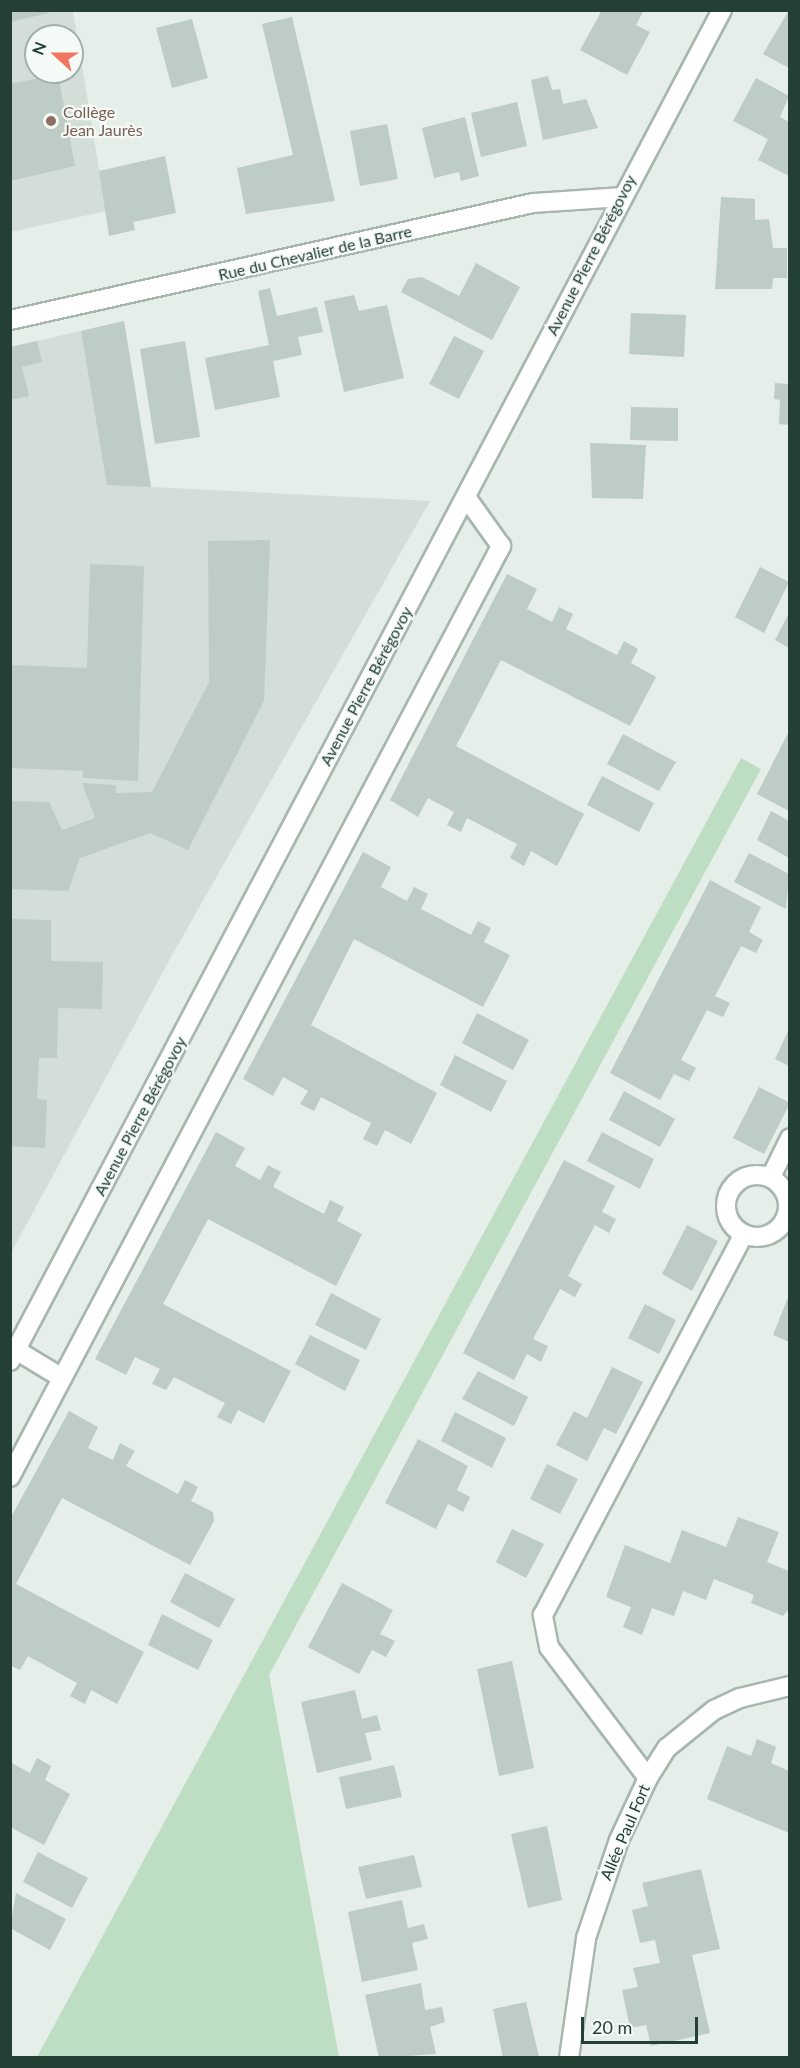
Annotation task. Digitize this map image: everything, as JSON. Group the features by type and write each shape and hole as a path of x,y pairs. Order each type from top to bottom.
{"street":[{"name":"Avenue Pierre Bérégovoy","path":"13,1356 466,497 621,197 722,10"},
{"name":"Rue du Chevalier de la Barre","path":"10,320 533,203 621,197"},
{"path":"10,1477 501,546 466,497"},
{"path":"771,1177 789,1138"},
{"path":"757,1174 771,1177 783,1188 789,1204 788,1220 775,1232 757,1238 743,1235 730,1222 725,1207 729,1191 741,1179 757,1174"},
{"path":"648,1778 549,1647 543,1615 743,1235"},
{"path":"13,1356 62,1378"},
{"name":"Allée Paul Fort","path":"569,2058 586,1938 619,1840 648,1778 667,1748 714,1710 740,1698 789,1686"}],"shaded area":[{"name":"Collège Jean Jaurès","path":"10,11 73,11 75,24 24,24 24,84 84,84 84,78 106,211 11,232"},
{"path":"124,321 151,487 430,501 171,957 11,1253 11,347"}],"green space":[{"path":"741,758 761,769 269,1675 339,2057 37,2057"}],"building":[{"path":"10,10 49,10 49,13 10,22"},
{"path":"602,10 644,10 636,25 650,32 627,75 580,50"},
{"path":"789,10 789,68 763,54"},
{"path":"292,17 335,201 246,214 237,168 293,155 262,24"},
{"path":"192,19 208,78 172,88 156,28"},
{"path":"548,76 552,90 560,89 563,104 586,99 598,128 543,140 531,80"},
{"path":"756,78 789,96 780,117 789,122 789,176 758,160 768,139 733,121"},
{"path":"24,81 24,84 60,84 75,166 10,181 10,84"},
{"path":"517,102 527,146 481,157 471,113"},
{"path":"465,117 479,176 461,181 459,172 434,178 422,128"},
{"path":"387,124 398,179 360,186 350,131"},
{"path":"165,156 176,213 133,222 135,230 109,236 99,171"},
{"path":"721,197 755,199 755,220 769,219 773,248 787,248 787,278 773,278 772,289 715,289"},
{"path":"476,263 520,287 492,340 401,292 408,279 422,277 459,296"},
{"path":"270,288 277,316 317,307 323,332 298,337 302,355 273,361 280,397 215,410 205,358 269,345 258,291"},
{"path":"354,295 359,311 387,305 404,378 344,392 324,301"},
{"path":"631,313 686,315 684,357 629,354"},
{"path":"124,321 151,487 107,485 81,331"},
{"path":"454,336 484,351 459,399 429,384"},
{"path":"37,341 42,362 22,367 29,396 10,400 10,347"},
{"path":"185,341 200,437 155,444 140,349"},
{"path":"775,383 789,384 789,425 779,424 780,400 774,399"},
{"path":"631,407 678,408 678,441 630,440"},
{"path":"590,443 646,445 643,499 592,498"},
{"path":"270,540 264,701 188,850 150,833 80,858 68,891 10,889 10,801 49,802 62,830 95,818 82,783 116,785 116,793 152,792 209,682 208,541"},
{"path":"90,564 144,566 138,781 83,778 83,771 10,768 10,665 87,668"},
{"path":"760,567 789,582 764,633 735,617"},
{"path":"507,574 537,589 527,609 552,622 559,607 573,614 566,629 617,655 624,641 638,649 631,663 656,677 630,726 501,660 456,746 584,814 557,866 531,851 524,866 510,858 517,844 467,818 461,832 447,825 454,812 428,798 418,817 390,800"},
{"path":"789,613 789,648 775,640"},
{"path":"789,731 789,811 757,794"},
{"path":"623,734 676,762 659,791 607,764"},
{"path":"602,776 654,803 639,832 587,805"},
{"path":"771,811 789,821 789,858 757,840"},
{"path":"363,852 391,867 381,887 407,901 414,887 428,894 421,909 471,935 478,921 491,928 484,942 510,955 483,1007 354,939 311,1025 437,1093 411,1144 385,1130 377,1146 363,1139 371,1123 321,1097 314,1111 300,1104 308,1091 283,1077 273,1096 243,1079"},
{"path":"749,853 789,874 786,909 734,882"},
{"path":"710,880 761,907 749,932 763,940 756,953 741,946 715,996 730,1003 723,1017 707,1010 681,1060 696,1068 689,1081 674,1074 660,1100 610,1073"},
{"path":"10,919 51,920 51,961 103,962 102,1009 58,1008 57,1058 39,1058 37,1099 47,1100 45,1148 10,1146"},
{"path":"477,1013 529,1040 513,1070 462,1043"},
{"path":"789,1029 789,1066 775,1059"},
{"path":"455,1055 507,1081 491,1112 440,1085"},
{"path":"759,1087 790,1103 764,1154 733,1138"},
{"path":"624,1091 675,1119 660,1147 609,1120"},
{"path":"216,1132 245,1148 235,1166 260,1180 268,1165 281,1172 273,1187 324,1214 330,1200 344,1207 337,1221 362,1234 336,1286 208,1219 163,1304 291,1371 264,1423 238,1410 231,1424 217,1417 225,1403 174,1377 166,1390 152,1384 160,1369 135,1357 126,1375 95,1359"},
{"path":"602,1132 654,1159 640,1189 587,1161"},
{"path":"564,1160 615,1186 602,1212 616,1219 609,1233 595,1225 568,1276 582,1284 575,1297 560,1289 533,1339 548,1346 541,1362 527,1354 514,1380 463,1353"},
{"path":"687,1225 718,1241 692,1291 662,1274"},
{"path":"331,1293 381,1319 366,1350 315,1325"},
{"path":"789,1295 789,1342 773,1335"},
{"path":"645,1304 676,1320 659,1354 628,1338"},
{"path":"310,1335 360,1360 345,1391 295,1364"},
{"path":"612,1367 643,1382 616,1434 604,1428 587,1461 556,1445 574,1411 587,1418"},
{"path":"478,1371 528,1397 514,1426 462,1399"},
{"path":"69,1411 98,1427 88,1448 113,1460 120,1443 135,1451 126,1466 178,1494 185,1480 198,1487 191,1501 213,1512 214,1521 190,1565 62,1498 16,1584 144,1652 117,1704 91,1690 85,1704 70,1696 77,1683 28,1656 20,1670 10,1665 10,1519"},
{"path":"455,1412 506,1438 492,1468 441,1441"},
{"path":"418,1439 468,1466 457,1490 470,1497 463,1512 448,1504 436,1529 385,1503"},
{"path":"547,1464 578,1479 560,1514 530,1499"},
{"path":"738,1517 779,1532 767,1562 789,1571 789,1609 783,1616 751,1603 754,1595 714,1579 706,1600 683,1591 674,1616 652,1608 642,1635 623,1627 631,1607 606,1597 625,1545 670,1563 682,1530 726,1547"},
{"path":"512,1529 544,1544 526,1578 496,1562"},
{"path":"185,1573 235,1599 219,1628 170,1602"},
{"path":"342,1583 393,1610 380,1634 395,1641 386,1657 372,1650 359,1674 308,1647"},
{"path":"162,1614 213,1640 198,1670 148,1645"},
{"path":"512,1661 534,1768 499,1776 477,1669"},
{"path":"355,1690 362,1719 377,1715 381,1730 365,1733 372,1760 317,1773 301,1702"},
{"path":"757,1739 776,1747 771,1763 789,1771 789,1833 707,1799 727,1746 751,1756"},
{"path":"37,1758 51,1766 45,1780 70,1794 44,1845 10,1827 10,1762 30,1773"},
{"path":"394,1765 402,1797 346,1809 339,1777"},
{"path":"547,1826 562,1900 528,1908 511,1834"},
{"path":"38,1852 88,1878 72,1908 23,1882"},
{"path":"414,1855 422,1887 366,1899 358,1867"},
{"path":"701,1869 720,1949 692,1955 710,2033 651,2046 646,2025 630,2028 622,1990 638,1987 633,1968 660,1963 655,1940 640,1943 632,1910 648,1906 642,1883"},
{"path":"16,1893 66,1919 50,1950 10,1928"},
{"path":"402,1900 408,1928 424,1924 428,1939 412,1943 418,1970 362,1982 348,1912"},
{"path":"421,1983 425,2010 442,2007 445,2022 430,2027 436,2054 379,2058 365,1995"},
{"path":"526,2002 539,2057 503,2058 493,2009"}],"place":[{"name":"Collège Jean Jaurès","path":"51,121"}]}
